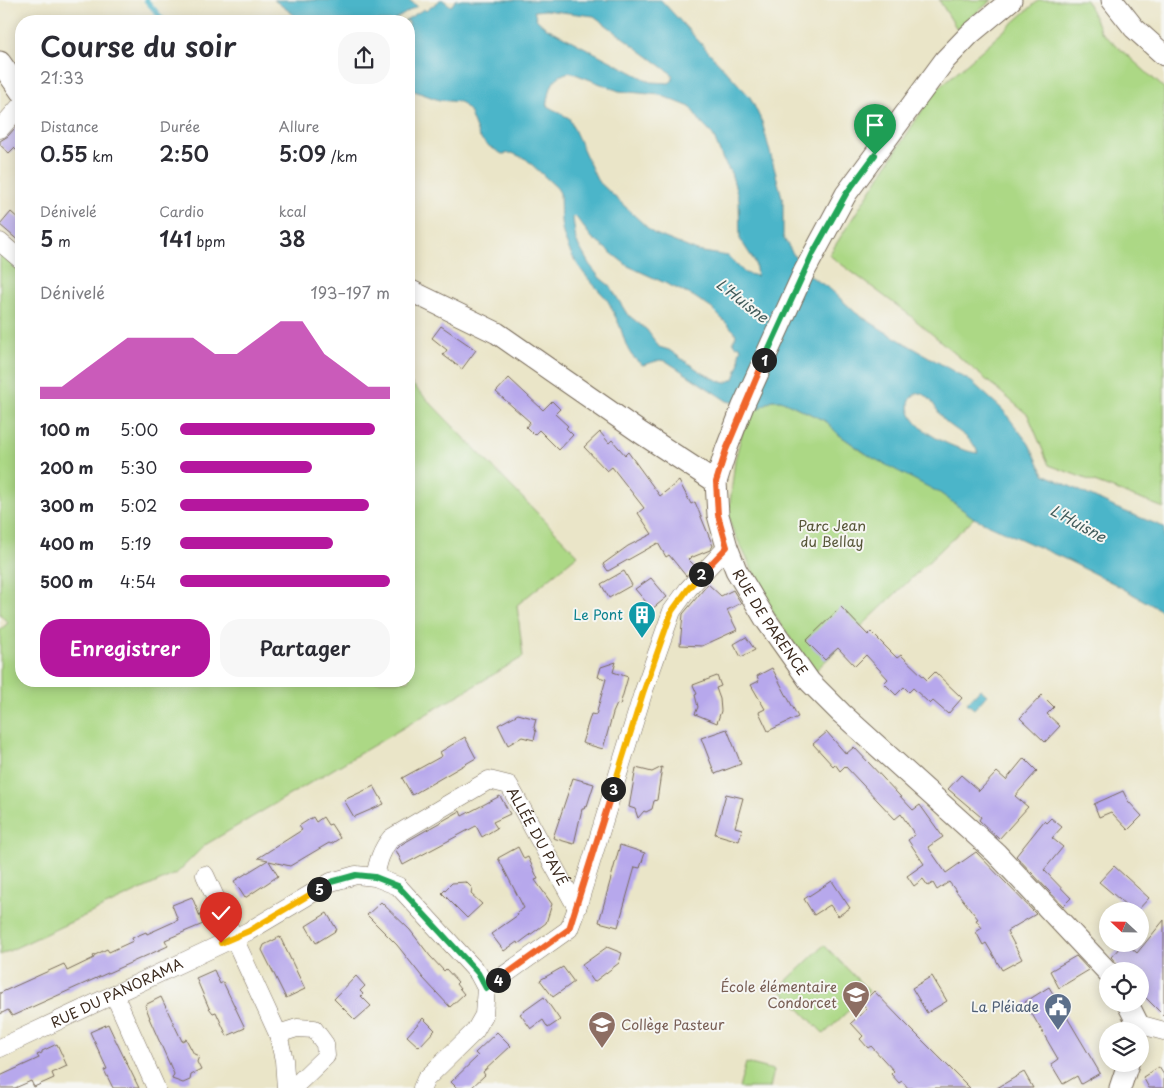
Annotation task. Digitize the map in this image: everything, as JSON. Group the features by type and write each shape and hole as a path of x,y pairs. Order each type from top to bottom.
{"street":[{"path":"415,293 497,333 641,433 716,482 743,406 813,253 846,194 945,60 970,34 1011,0"},
{"path":"1112,0 1134,28 1164,55"},
{"path":"0,62 15,83"},
{"path":"0,129 15,112"},
{"path":"0,242 15,255"},
{"name":"RUE DE PARENCE","path":"716,482 718,515 736,570 766,620 810,682 841,713 996,853 1099,962"},
{"path":"486,988 569,929 643,693 672,611 688,589 727,547"},
{"name":"ALLÉE DU PAVÉ","path":"375,877 382,852 391,838 489,780 509,785 577,908"},
{"path":"205,875 278,1034 284,1060 286,1088"},
{"name":"RUE DU PANORAMA","path":"0,1048 249,931 331,882 356,875 375,877"},
{"path":"375,877 398,886 478,973 486,988 484,1015 474,1031 426,1079 422,1088"},
{"path":"114,994 156,1088"},
{"path":"278,1034 297,1028 314,1029 325,1044 326,1056 293,1088"},
{"path":"1149,1029 1164,1031"},
{"path":"1120,1088 1125,1072"}],"green space":[{"path":"939,0 992,0 957,29"},
{"path":"1039,0 1086,0 1101,32 1164,88 1164,508 1049,465 1028,415 907,313 829,255 934,92"},
{"path":"2,251 15,263 15,687 415,687 415,387 578,555 517,605 523,657 205,845 177,873 0,955 0,630 8,623 0,614 0,255"},
{"name":"Parc Jean du Bellay","path":"772,400 781,400 827,422 838,434 863,452 940,493 974,518 814,672 775,616 731,526 729,512 735,460 749,407 758,409"},
{"path":"824,945 869,991 824,1034 779,988"},
{"path":"746,1063 774,1070 770,1088 739,1088"}],"water":[{"path":"274,0 409,0 417,6 403,15 294,15"},
{"name":"L'Huisne","path":"440,0 451,6 456,0 661,0 750,97 762,122 783,201 783,237 804,272 830,289 856,313 972,382 1002,409 1029,444 1044,474 1116,508 1164,527 1164,612 1115,584 1065,559 974,518 940,493 871,457 838,434 827,422 813,415 781,400 772,400 758,409 727,401 666,361 660,360 643,365 637,361 628,350 619,323 606,298 582,271 569,250 562,230 560,193 557,188 526,159 512,153 502,154 487,145 479,137 469,111 460,102 439,100 415,91 414,15 424,9 426,11","holes":["545,10 594,16 672,74 673,80 669,83 651,82 545,27 537,20 534,11","570,72 619,91 660,95 690,107 713,135 723,160 731,173 739,199 740,239 755,262 757,276 745,273 728,256 697,251 653,233 597,180 569,118 547,106 552,84 563,74","575,216 592,238 628,266 693,296 711,308 735,332 736,336 733,341 741,349 739,353 740,362 734,379 725,383 717,380 701,372 669,350 659,347 647,330 627,314 610,286 600,278 589,264 576,241 573,218","921,393 928,398 948,424 968,438 976,447 978,453 947,444 925,431 917,423 911,414 909,402 914,395"]},
{"path":"980,689 987,695 974,709 967,703"}],"building":[{"path":"15,128 15,149 9,153 0,145 0,141"},
{"path":"11,212 15,216 15,238 0,225"},
{"path":"441,326 476,350 462,369 443,355 447,350 432,338"},
{"path":"509,378 543,410 552,401 560,409 555,414 568,426 566,428 573,435 559,450 539,430 534,435 526,427 530,422 496,392"},
{"path":"600,432 609,443 612,440 625,455 628,452 660,496 679,481 691,504 695,502 713,546 710,550 688,559 695,566 686,576 669,555 666,557 658,543 608,571 603,564 628,546 652,534 638,513 644,508 612,467 607,471 584,447"},
{"path":"624,571 632,585 609,598 601,584"},
{"path":"651,578 667,597 652,609 635,589"},
{"path":"708,584 721,596 733,590 741,603 727,610 737,630 702,646 680,645 683,614"},
{"path":"841,607 868,635 871,632 897,658 901,655 927,680 935,672 962,698 948,714 933,701 930,704 913,688 909,692 904,687 896,695 884,683 888,679 866,655 855,666 838,648 825,660 806,641"},
{"path":"746,637 755,650 741,657 734,644"},
{"path":"616,662 613,672 628,677 620,705 617,704 613,713 603,749 582,743 591,714 596,715 606,679 598,677 601,667"},
{"path":"772,668 798,717 768,731 759,712 765,709 751,685 759,681 757,676"},
{"path":"717,676 721,686 716,688 720,699 721,711 717,723 695,714 698,707 695,695 697,694 693,685"},
{"path":"1042,695 1054,707 1047,714 1060,726 1045,742 1020,718"},
{"path":"518,714 536,719 534,740 522,737 508,745 498,725"},
{"path":"727,729 741,764 715,774 701,738"},
{"path":"827,732 846,754 854,747 913,810 920,805 943,837 928,847 946,873 976,852 1036,914 1007,931 1022,959 1002,970 986,943 983,945 976,932 982,928 976,920 978,919 949,882 937,890 933,883 928,886 923,879 914,886 907,876 924,864 908,840 915,835 901,814 895,819 845,766 840,771 813,744"},
{"path":"465,737 476,758 412,795 402,778 442,756 440,752"},
{"path":"1024,758 1037,771 1015,796 1028,807 999,839 979,820 981,817 948,789 961,775 979,791 997,772 1006,780"},
{"path":"662,767 657,800 654,801 652,809 644,811 638,818 635,809 629,807 636,768 652,772"},
{"path":"573,778 594,784 587,806 585,805 584,809 582,809 574,844 553,838"},
{"path":"374,786 384,804 354,817 344,800"},
{"path":"1123,791 1128,801 1142,816 1128,830 1111,812 1099,817 1094,804"},
{"path":"726,794 743,798 735,827 742,829 739,841 715,834"},
{"path":"500,796 510,814 493,822 497,828 482,837 476,826 403,865 396,850 402,844 460,811 462,816"},
{"path":"313,817 316,822 323,817 328,825 331,824 340,838 290,866 269,861 278,876 245,898 234,881 268,860 258,858 302,830 299,826"},
{"path":"1051,818 1062,827 1052,838 1063,847 1044,870 1071,898 1063,906 1016,856 1044,821 1046,823"},
{"path":"620,845 645,853 640,868 635,867 618,927 599,922"},
{"path":"518,847 524,859 528,857 538,879 535,880 552,904 546,923 518,944 517,942 504,951 491,934 518,915 517,913 524,908 498,858"},
{"path":"1114,866 1149,898 1145,902 1122,902 1099,882"},
{"path":"832,881 850,908 838,916 830,905 814,915 804,899"},
{"path":"466,882 472,888 471,894 482,904 467,918 442,893 452,883"},
{"path":"192,897 203,924 165,940 168,946 12,1016 8,1010 0,1014 0,993 64,964 67,971 94,958 93,956 107,949 109,952 133,941 132,938 146,932 147,934 178,920 172,905"},
{"path":"381,902 410,930 444,971 446,969 458,982 456,984 464,994 450,1007 423,978 397,945 367,915"},
{"path":"327,913 337,930 316,943 306,926"},
{"path":"1164,920 1164,1016 1149,1001 1149,962 1115,962 1111,957 1116,952 1149,952 1149,938"},
{"path":"280,937 305,989 286,998 262,950 264,945"},
{"path":"607,947 622,953 619,963 594,982 582,965"},
{"path":"1076,956 1089,970 1059,988 1050,971"},
{"path":"563,967 574,982 553,997 540,980"},
{"path":"214,970 220,984 223,982 245,1028 227,1036 216,1012 213,1013 209,1008 196,978"},
{"path":"356,976 365,986 360,991 363,994 361,996 371,1006 355,1020 334,999"},
{"path":"932,976 947,1001 927,1013 912,988"},
{"name":"La Pléiade","path":"1049,987 1100,1073 1081,1084 1077,1076 1063,1084 1051,1064 1058,1059 1025,1002"},
{"path":"874,991 970,1088 908,1088 902,1081 899,1083 891,1074 894,1071 871,1046 868,1048 860,1039 863,1036 851,1023 867,1009 862,1003"},
{"path":"161,997 182,1041 186,1039 194,1054 199,1056 197,1062 201,1070 191,1075 190,1080 183,1083 172,1079 174,1074 145,1005"},
{"path":"544,997 560,1020 548,1028 543,1020 531,1029 520,1014"},
{"path":"423,1018 435,1030 419,1047 407,1036"},
{"path":"108,1024 139,1088 113,1088 104,1070 107,1069 90,1032"},
{"path":"497,1032 511,1046 483,1072 485,1075 471,1088 457,1088 451,1082 478,1056 475,1053"},
{"path":"57,1044 67,1066 52,1073 54,1078 34,1087 31,1081 15,1088 0,1088 0,1076 39,1058 37,1055 42,1053 42,1051"},
{"path":"1159,1067 1164,1075 1164,1088 1149,1088 1143,1077"},
{"path":"1024,1072 1033,1088 997,1088"}],"waterway":[{"path":"146,0 159,15"}],"place":[{"name":"Le Pont","path":"642,639"},
{"name":"École élémentaire Condorcet","path":"856,1019"},
{"name":"La Pléiade","path":"1058,1031"},
{"name":"Collège Pasteur","path":"602,1049"}],"route":[{"path":"221,943 249,931 331,882 356,875 375,877 398,886 478,973 486,988 569,929 643,693 672,611 688,589 727,547 718,515 716,482 743,406 813,253 846,194 875,155"}]}
